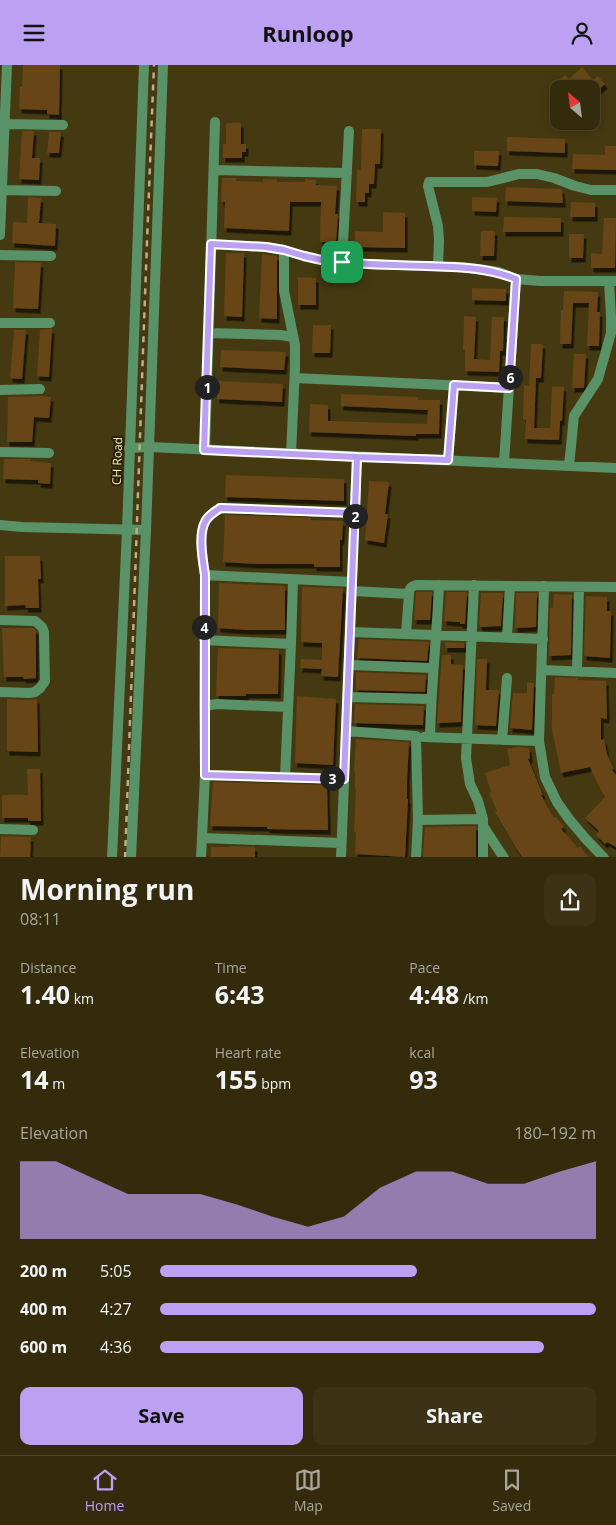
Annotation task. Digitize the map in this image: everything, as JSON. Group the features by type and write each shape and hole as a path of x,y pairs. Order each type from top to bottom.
{"street":[{"path":"0,235 7,65"},
{"name":"CH Road","path":"112,857 127,530 144,65"},
{"path":"131,857 146,530 163,65"},
{"path":"204,450 215,122"},
{"path":"5,124 63,125"},
{"path":"342,262 349,131"},
{"path":"214,170 347,173"},
{"path":"438,266 438,226 428,186 429,182 487,182 519,174 537,174 554,177 575,186 591,190 616,190"},
{"path":"2,190 56,191"},
{"path":"211,244 266,247 326,261 462,267 499,272 516,279 612,281 611,333 598,379 574,416 569,466"},
{"path":"284,250 284,291 295,345 291,453"},
{"path":"0,255 51,256"},
{"path":"504,463 516,279"},
{"path":"0,323 50,323"},
{"path":"208,333 294,337"},
{"path":"295,378 509,388"},
{"path":"448,460 454,385"},
{"path":"0,389 40,389"},
{"path":"130,448 149,447 616,468"},
{"path":"0,452 49,453"},
{"path":"341,857 357,457"},
{"path":"201,857 205,775 205,575 202,531 205,521 220,508 355,513"},
{"path":"0,525 146,530"},
{"path":"205,575 293,580 409,593"},
{"path":"285,777 293,580"},
{"path":"430,737 439,585"},
{"path":"474,585 466,758 470,784 478,801 483,822 483,857"},
{"path":"406,634 409,589 412,586 616,587"},
{"path":"507,637 510,586"},
{"path":"544,586 539,741 545,777 557,802 569,819 604,857"},
{"path":"577,671 579,587"},
{"path":"0,620 35,621 42,627 44,632 44,681 40,688 35,692 29,693 0,693"},
{"path":"350,632 543,639"},
{"path":"204,640 291,644"},
{"path":"349,665 433,668"},
{"path":"542,670 616,673"},
{"path":"502,740 507,678"},
{"path":"348,697 431,699"},
{"path":"204,706 217,704 288,707"},
{"path":"346,731 416,737 539,741"},
{"path":"416,737 418,820 416,857"},
{"path":"205,775 344,779"},
{"path":"418,820 483,822"},
{"path":"483,822 504,857"},
{"path":"0,829 33,830"},
{"path":"203,838 342,843"}],"building":[{"path":"23,65 60,65 59,115 47,114 47,110 19,109"},
{"path":"582,67 593,80 559,80 565,75 569,79"},
{"path":"598,76 605,84 600,89 600,80 593,80"},
{"path":"226,123 241,123 241,144 246,144 246,152 242,152 242,158 223,158 223,144 226,144"},
{"path":"362,129 381,129 380,164 375,164 374,184 369,184 369,193 365,193 365,202 356,202 357,170 361,170"},
{"path":"22,131 34,131 32,158 40,158 39,180 19,179"},
{"path":"49,132 61,132 59,153 47,153"},
{"path":"507,137 565,139 565,153 507,151"},
{"path":"605,146 616,146 616,170 572,169 573,154 605,155"},
{"path":"474,151 499,151 498,166 474,165"},
{"path":"222,178 236,178 236,181 263,182 263,179 277,179 277,182 305,182 305,179 316,180 316,185 337,186 336,242 320,242 321,202 290,202 289,231 224,228 225,202 221,202"},
{"path":"506,187 562,189 563,203 505,201"},
{"path":"28,197 41,198 39,223 56,224 55,246 12,243 13,222 27,223"},
{"path":"472,197 497,198 496,212 472,211"},
{"path":"571,202 595,203 595,217 570,217"},
{"path":"383,212 405,213 405,248 355,247 355,231 383,232"},
{"path":"504,217 561,218 561,232 503,232"},
{"path":"604,218 616,218 615,268 591,268 591,253 602,254"},
{"path":"481,231 495,231 494,256 480,256"},
{"path":"569,234 584,234 583,258 569,258"},
{"path":"226,253 244,253 242,317 224,316"},
{"path":"262,254 277,256 277,319 259,318"},
{"path":"15,262 41,263 38,309 13,308"},
{"path":"298,277 316,278 316,305 298,305"},
{"path":"472,288 506,289 506,301 472,300"},
{"path":"564,291 598,292 597,312 600,312 599,346 587,346 589,303 573,303 571,344 560,344 561,310 563,310"},
{"path":"464,316 476,317 474,359 490,360 492,317 504,317 503,351 500,351 499,372 465,371 465,350 463,350"},
{"path":"313,325 331,325 330,353 312,353"},
{"path":"52,329 49,377 37,376 40,330"},
{"path":"14,330 26,330 22,379 10,378"},
{"path":"531,344 543,344 541,378 536,378 534,428 550,428 552,387 564,387 559,440 525,439 526,420 523,419 524,385 529,386"},
{"path":"221,350 286,352 284,370 220,367"},
{"path":"574,354 586,354 584,388 572,388"},
{"path":"218,381 283,384 282,402 217,399"},
{"path":"341,394 418,397 418,400 440,400 439,434 416,434 416,436 309,432 310,404 328,405 328,421 427,424 428,410 341,406"},
{"path":"8,397 51,397 49,418 34,417 32,442 7,442"},
{"path":"4,459 30,459 30,461 51,463 50,484 38,483 38,480 3,479"},
{"path":"226,475 344,479 344,501 225,497"},
{"path":"369,481 389,482 385,514 388,514 384,543 365,540"},
{"path":"225,515 343,521 342,540 340,540 340,567 314,567 314,564 223,562"},
{"path":"5,556 40,556 41,579 38,579 39,608 26,608 25,605 5,606"},
{"path":"219,583 285,586 285,630 218,628"},
{"path":"302,587 343,588 338,677 321,676 322,669 300,668 301,659 322,660 322,643 301,642"},
{"path":"416,592 432,592 430,620 414,620"},
{"path":"446,592 467,592 465,624 444,621"},
{"path":"481,593 503,593 501,626 480,627"},
{"path":"516,593 537,593 536,627 515,628"},
{"path":"554,594 572,595 571,655 549,656 550,608 553,608"},
{"path":"586,596 607,597 607,611 611,611 610,658 584,655"},
{"path":"2,628 33,628 36,631 36,678 4,677"},
{"path":"359,639 429,642 427,661 357,658"},
{"path":"445,642 464,643 464,648 445,648"},
{"path":"218,648 279,650 278,694 216,696"},
{"path":"442,655 451,655 451,664 463,665 461,722 437,723"},
{"path":"477,659 487,659 486,690 499,690 496,726 475,725"},
{"path":"356,672 426,675 425,692 356,690"},
{"path":"555,677 606,681 607,719 601,718 601,740 604,739 607,754 614,769 612,770 616,775 616,847 607,842 605,844 596,835 599,831 585,818 605,797 590,767 561,773 552,729 552,694 554,694"},
{"path":"527,682 534,683 532,730 510,728 513,693 527,693"},
{"path":"297,696 336,699 333,765 295,763"},
{"path":"7,699 37,699 38,752 7,751"},
{"path":"355,704 424,706 423,725 354,723"},
{"path":"356,739 409,742 405,857 355,854 356,789 354,771"},
{"path":"529,748 530,758 528,759 543,795 541,795 554,818 556,817 564,827 561,829 578,848 580,846 588,857 522,857 495,812 497,811 489,793 491,792 485,773 510,765 507,749"},
{"path":"27,769 40,769 41,821 28,821 28,818 2,818 2,795 28,795"},
{"path":"213,782 327,785 328,830 210,826"},
{"path":"476,826 476,857 423,857 425,827"},
{"path":"1,836 31,837 30,857 0,857"},
{"path":"211,847 255,847 255,857 211,857"}],"railway":[{"path":"125,857 154,65"}],"route":[{"path":"342,262 326,261 266,247 211,244 204,450 357,457 352,591 344,779 205,775 205,575 202,552 202,531 205,521 220,508 355,513 357,457 448,460 454,385 509,388 516,279 499,272 462,267 342,262"}]}
